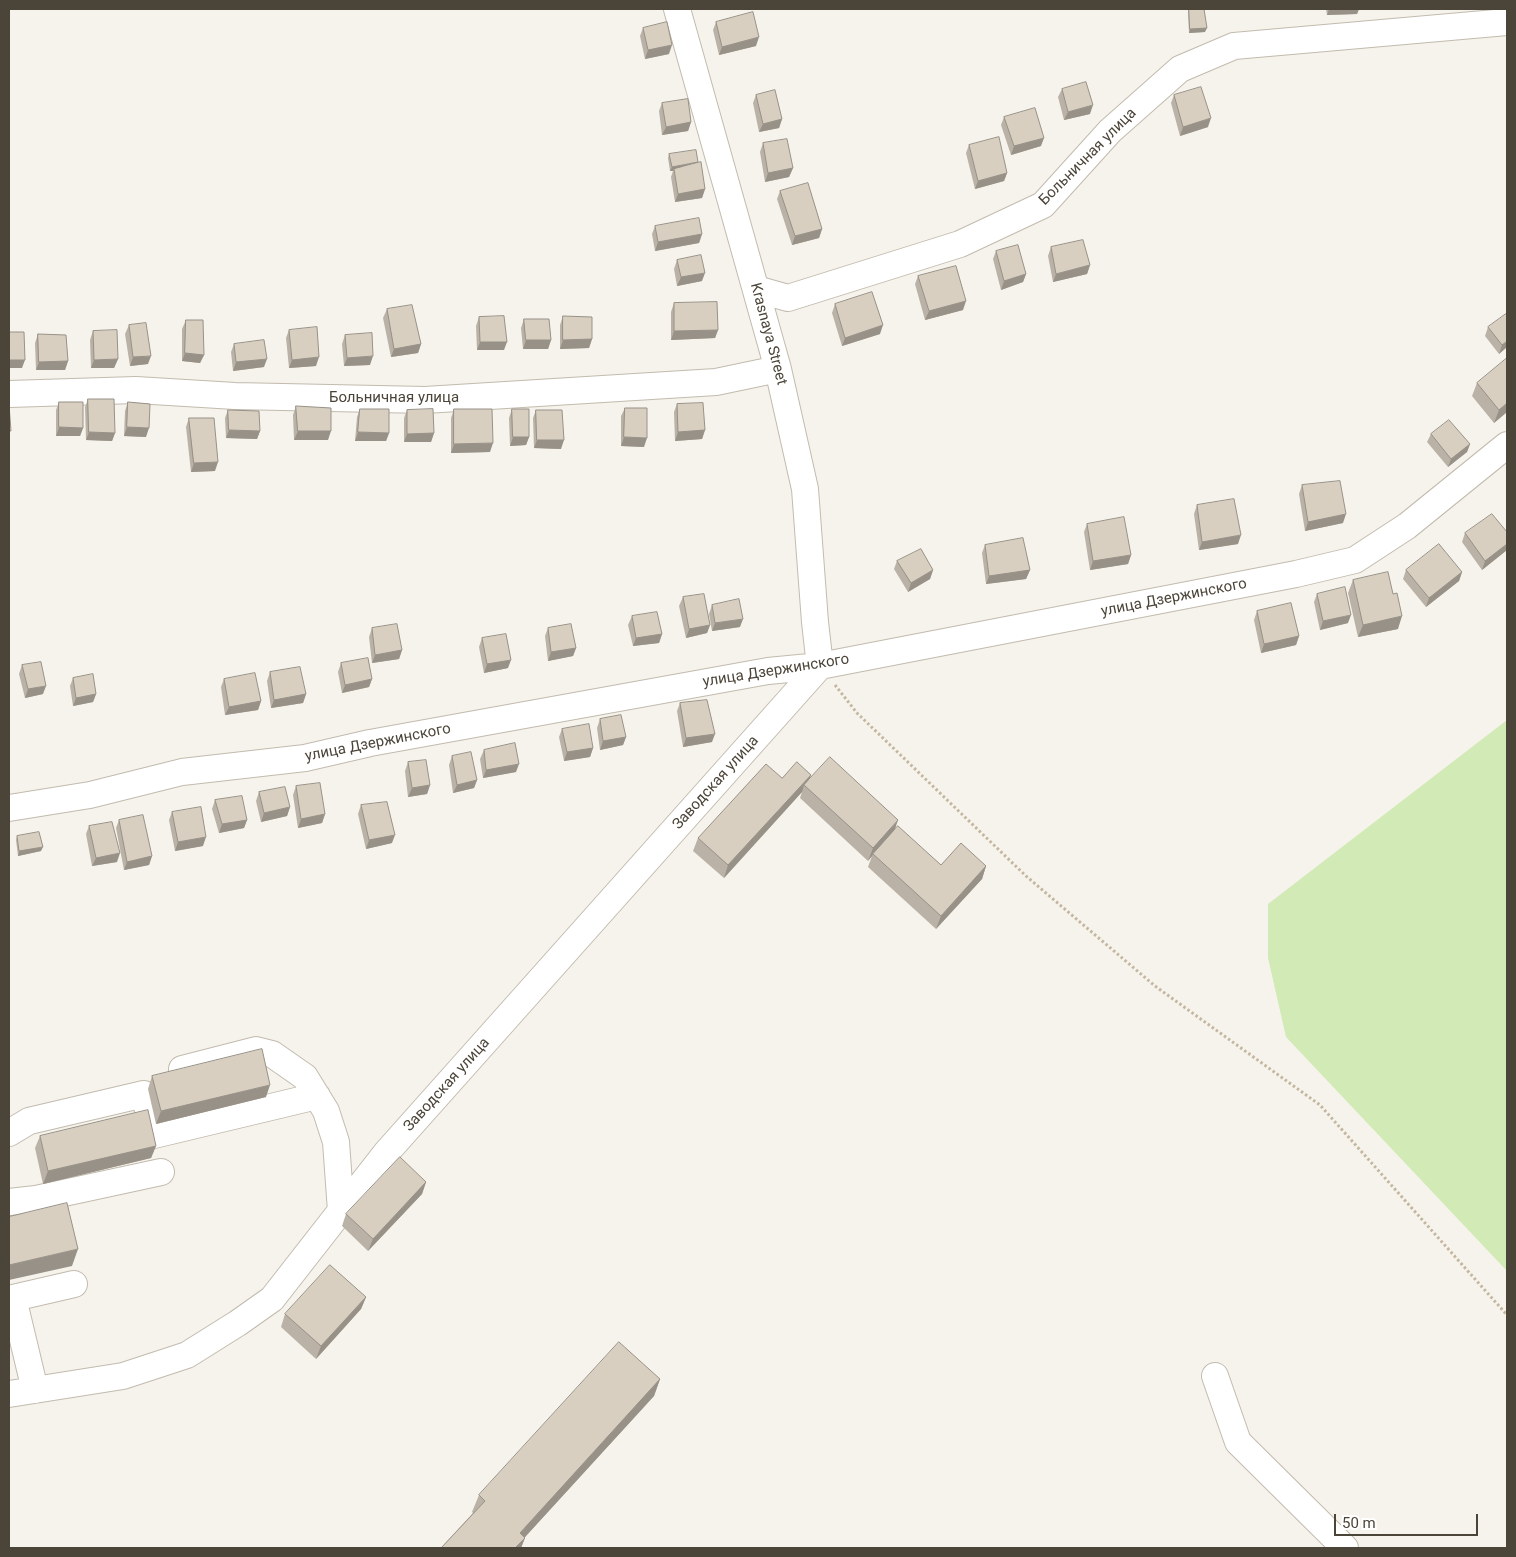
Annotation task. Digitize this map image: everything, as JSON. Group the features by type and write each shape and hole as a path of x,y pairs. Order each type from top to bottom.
{"street":[{"name":"Krasnaya Street","path":"677,9 778,369 805,489 820,666"},
{"name":"Больничная улица","path":"788,298 960,244 1043,205 1110,131 1180,69 1234,46 1507,22"},
{"path":"756,288 788,298 769,336"},
{"name":"Больничная улица","path":"9,394 136,390 235,396 425,400 716,382 778,369"},
{"name":"улица Дзержинского","path":"9,808 90,795 182,772 305,758 370,743 768,671 820,666 1296,574 1355,560 1407,526 1507,445"},
{"name":"Заводская улица","path":"9,1394 123,1376 187,1355 238,1323 272,1298 386,1153 820,666"},
{"path":"164,1074 256,1050 272,1054 305,1077 326,1111 336,1142 341,1211"},
{"path":"9,1133 29,1121 144,1094 154,1135 317,1096"},
{"path":"9,1202 36,1199 161,1172"},
{"path":"35,1390 11,1299 74,1284"},
{"path":"1215,1376 1238,1442 1344,1548"}],"path":[{"path":"820,666 857,713 1026,876 1155,986 1320,1105 1507,1315"}],"green space":[{"path":"1507,720 1507,1271 1286,1037 1268,958 1268,904"}],"building":[{"path":"1189,9 1204,9 1207,28 1190,29"},
{"path":"753,12 759,37 722,47 716,22"},
{"path":"667,22 672,45 648,50 643,28"},
{"path":"1086,82 1093,105 1068,112 1062,89"},
{"path":"1201,87 1211,118 1183,127 1174,95"},
{"path":"775,90 782,119 763,124 756,95"},
{"path":"688,99 691,122 666,127 662,103"},
{"path":"1035,108 1044,138 1014,146 1004,117"},
{"path":"999,137 1007,173 978,181 969,145"},
{"path":"787,139 793,168 768,173 763,143"},
{"path":"696,150 698,162 672,167 669,154"},
{"path":"701,162 705,189 678,194 674,169"},
{"path":"808,183 822,229 795,236 780,191"},
{"path":"699,218 702,234 658,242 655,226"},
{"path":"1083,240 1090,265 1056,274 1051,247"},
{"path":"1018,245 1026,274 1004,281 996,251"},
{"path":"701,255 705,273 681,277 677,260"},
{"path":"956,266 966,301 929,311 918,276"},
{"path":"872,292 883,325 845,338 835,304"},
{"path":"717,302 718,330 674,331 674,303"},
{"path":"412,305 421,344 394,349 387,309"},
{"path":"1506,314 1507,341 1502,345 1488,327"},
{"path":"504,316 507,342 480,342 479,317"},
{"path":"563,316 592,317 592,339 563,340"},
{"path":"524,319 549,319 551,340 526,340"},
{"path":"186,320 203,320 204,355 185,353"},
{"path":"146,323 151,356 133,357 129,325"},
{"path":"317,327 319,357 292,360 289,330"},
{"path":"117,330 118,359 94,360 93,331"},
{"path":"9,332 24,332 25,360 9,360"},
{"path":"372,333 373,356 347,358 345,335"},
{"path":"38,334 66,335 68,361 39,362"},
{"path":"264,340 267,359 236,362 234,344"},
{"path":"1507,358 1507,403 1499,410 1477,383"},
{"path":"88,399 114,399 115,433 89,432"},
{"path":"59,402 83,402 83,428 59,427"},
{"path":"128,402 150,404 149,428 127,427"},
{"path":"703,403 705,430 678,432 677,404"},
{"path":"9,405 11,431 9,431"},
{"path":"296,406 331,408 331,431 298,431"},
{"path":"625,408 647,408 647,438 624,437"},
{"path":"360,409 389,409 389,433 358,432"},
{"path":"433,409 434,433 407,434 407,410"},
{"path":"454,409 492,409 493,443 454,444"},
{"path":"512,409 529,409 529,437 513,437"},
{"path":"228,410 259,411 260,431 229,430"},
{"path":"536,410 562,410 564,440 537,440"},
{"path":"189,418 214,418 218,462 194,463"},
{"path":"1449,420 1470,444 1451,459 1431,434"},
{"path":"1340,481 1346,514 1308,522 1302,485"},
{"path":"1234,499 1241,535 1202,542 1197,505"},
{"path":"1492,514 1507,532 1507,544 1485,561 1465,533"},
{"path":"1124,517 1131,555 1093,561 1087,524"},
{"path":"1023,538 1030,570 989,576 985,545"},
{"path":"1439,544 1462,572 1429,598 1406,570"},
{"path":"921,549 933,570 911,583 897,561"},
{"path":"1388,572 1393,594 1397,593 1402,616 1363,625 1353,580"},
{"path":"1345,587 1351,615 1323,621 1317,594"},
{"path":"704,594 710,625 689,629 683,597"},
{"path":"739,599 743,619 715,623 712,605"},
{"path":"1291,603 1299,636 1264,644 1257,611"},
{"path":"657,612 662,634 636,638 632,616"},
{"path":"397,624 402,650 375,655 372,628"},
{"path":"571,624 576,648 551,652 548,628"},
{"path":"506,634 511,660 487,664 482,638"},
{"path":"368,658 372,679 345,685 341,663"},
{"path":"41,662 46,686 28,689 22,665"},
{"path":"300,667 306,694 274,700 270,672"},
{"path":"255,673 261,701 229,707 224,679"},
{"path":"93,674 96,694 76,698 73,678"},
{"path":"707,700 715,734 686,738 680,703"},
{"path":"621,715 626,737 603,741 600,719"},
{"path":"589,724 593,748 567,752 562,729"},
{"path":"515,743 519,764 486,770 484,750"},
{"path":"471,752 477,780 457,785 452,756"},
{"path":"830,757 898,820 873,848 804,785"},
{"path":"426,760 430,785 412,788 408,762"},
{"path":"797,762 811,775 728,865 698,838 766,764 782,778"},
{"path":"320,783 325,814 301,819 296,786"},
{"path":"285,787 290,807 264,813 259,792"},
{"path":"242,796 247,820 222,824 215,800"},
{"path":"387,802 395,835 369,840 361,805"},
{"path":"201,807 206,837 178,842 172,812"},
{"path":"143,815 152,856 127,862 119,820"},
{"path":"112,822 120,853 96,858 89,826"},
{"path":"898,826 941,865 961,843 986,866 941,916 873,854"},
{"path":"39,832 43,847 19,851 17,836"},
{"path":"262,1049 270,1085 161,1111 152,1076"},
{"path":"148,1110 156,1146 48,1171 40,1136"},
{"path":"400,1157 426,1182 373,1239 346,1214"},
{"path":"67,1203 78,1249 9,1265 9,1217"},
{"path":"330,1265 366,1297 321,1346 285,1314"},
{"path":"619,1342 660,1379 520,1533 525,1538 515,1548 441,1548 485,1501 479,1495"}]}
